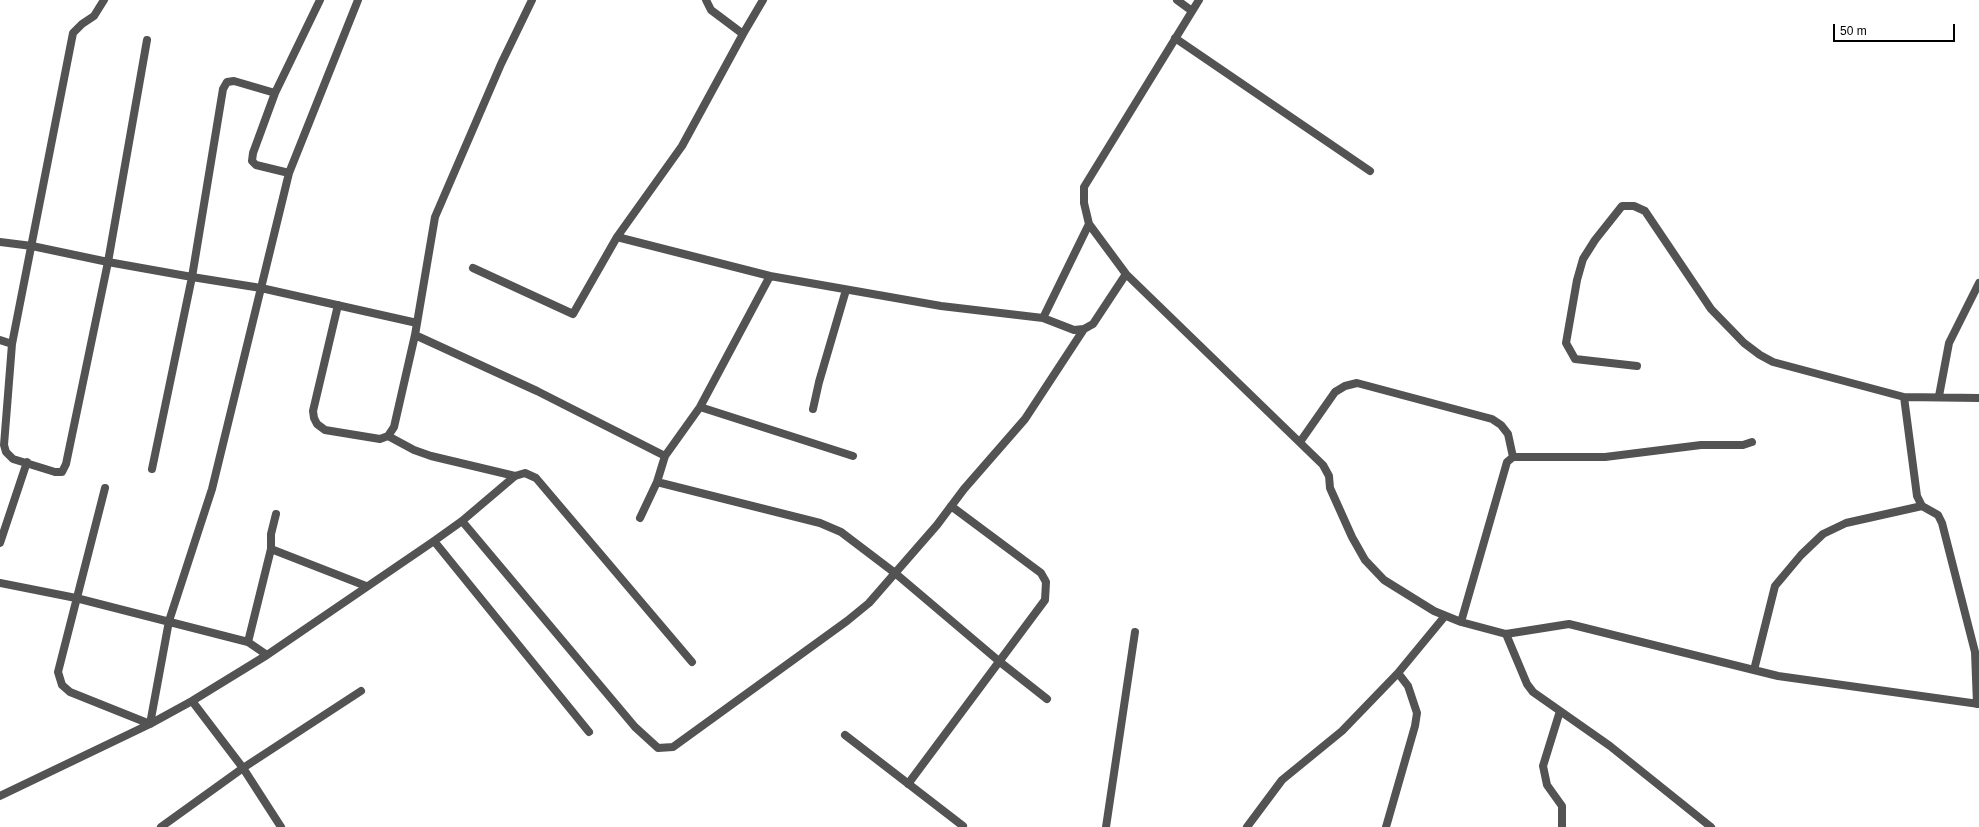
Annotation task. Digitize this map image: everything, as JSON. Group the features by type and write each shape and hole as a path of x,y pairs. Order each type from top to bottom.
{"street":[{"path":"104,0 94,16 82,24 74,33 12,344 4,445 6,452 13,459 27,462 55,472 62,472 66,464 108,262 147,40"},
{"path":"289,173 256,165 252,160 253,153 275,93 320,0"},
{"path":"150,724 169,621 212,489 289,173 358,0"},
{"path":"338,305 313,411 314,418 325,430 380,439 388,436 394,427 415,335 435,217 501,64 532,0"},
{"path":"706,0 711,10 743,34"},
{"path":"473,268 573,314 617,237 682,146 763,0"},
{"path":"1177,0 1192,12"},
{"path":"1199,0 1084,187 1084,203 1089,224 1126,274 1323,465 1329,476 1330,488 1365,560 1384,580 1434,611 1461,622 1506,634 1570,624 1778,676 1978,704 1975,652 1942,523 1938,515 1922,506 1917,496 1904,397"},
{"path":"1175,38 1370,171"},
{"path":"152,469 192,277 223,89 227,82 234,81 275,93"},
{"path":"1637,366 1575,359 1566,343 1577,280 1583,259 1595,240 1622,206 1634,206 1645,211 1711,309 1744,343 1760,355 1773,362 1904,397 1939,396 1979,398"},
{"path":"1043,318 1089,224"},
{"path":"617,237 770,276 941,306 1043,318 1074,330 1084,329 1093,324 1126,274"},
{"path":"0,242 32,246 108,262 261,288 417,323"},
{"path":"640,518 657,482 665,456 700,407 770,276"},
{"path":"1939,396 1949,343 1979,282"},
{"path":"813,408 846,290"},
{"path":"462,521 635,727 658,748 674,747 847,621 869,603 1025,419 1084,329"},
{"path":"415,335 536,391 665,456"},
{"path":"0,340 12,344"},
{"path":"1300,442 1335,392 1345,386 1357,383 1492,419 1508,434 1512,457"},
{"path":"700,407 853,456"},
{"path":"388,436 414,450 431,456 515,476"},
{"path":"1461,622 1507,462 1512,457 1605,457 1702,445 1743,445 1752,442"},
{"path":"0,543 27,462"},
{"path":"0,796 150,724 192,701 267,655 462,521 515,476 525,473 536,478 692,662"},
{"path":"657,482 820,523 841,532 895,573 1000,662 1047,699"},
{"path":"105,488 58,672 62,684 70,692 150,724"},
{"path":"908,784 1045,600 1046,582 1041,573 951,506"},
{"path":"1754,670 1775,586 1801,555 1823,534 1846,523 1922,506"},
{"path":"248,642 270,550 271,534 276,514"},
{"path":"434,541 589,732"},
{"path":"270,550 366,586"},
{"path":"0,583 76,598 248,642 267,655"},
{"path":"1247,827 1282,780 1342,731 1398,673 1445,616"},
{"path":"1106,827 1135,632"},
{"path":"1506,634 1527,684 1533,692 1610,746 1711,827"},
{"path":"1386,827 1415,726 1417,713 1408,686 1398,673"},
{"path":"161,827 243,768 361,691"},
{"path":"192,701 243,768 281,827"},
{"path":"1560,711 1543,766 1547,785 1562,806 1562,827"},
{"path":"845,736 963,826"}]}
